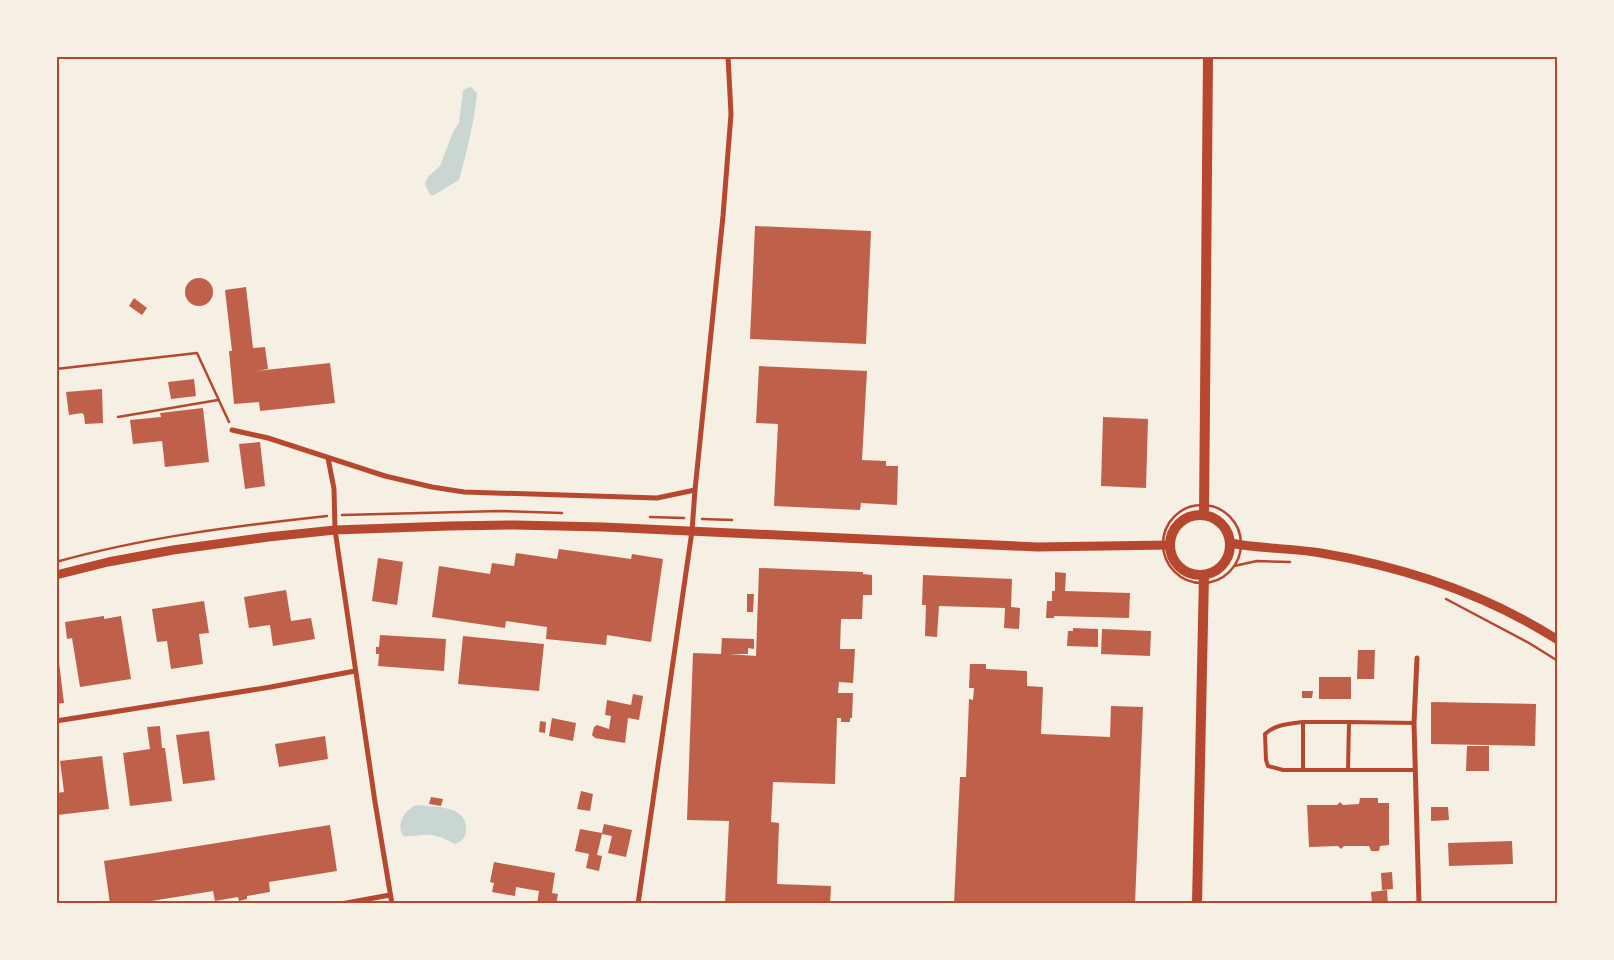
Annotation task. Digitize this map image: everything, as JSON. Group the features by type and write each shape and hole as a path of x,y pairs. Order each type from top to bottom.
{"main road":[{"path":"1204,511 1208,56"},
{"path":"1204,511 1222,524 1228,533 1230,543 1229,554 1224,564 1204,579"},
{"path":"1204,511 1184,519 1176,526 1166,545 1180,568 1204,579"},
{"path":"1197,904 1204,579"}],"street":[{"path":"638,904 692,531 694,490 723,216 731,114 728,56"},
{"path":"232,430 268,438 385,476 464,492 657,498 694,490"},
{"path":"328,458 334,489 334,530 392,904"},
{"path":"56,575 108,562 173,550 334,530 515,525 1037,547 1166,545"},
{"path":"1230,543 1292,548 1404,571 1507,611 1558,640"},
{"path":"1416,658 1414,723 1419,904"},
{"path":"56,721 271,687 356,671"},
{"path":"341,904 390,896"}],"lane":[{"path":"1414,723 1303,722 1283,724 1270,729 1266,734 1266,760 1268,766 1283,770 1415,770"},
{"path":"1302,770 1303,722"},
{"path":"1348,770 1349,722"}],"path":[{"path":"56,370 197,353 232,430"},
{"path":"118,417 218,400"},
{"path":"1193,506 1204,511 1217,508 1233,520 1240,534 1241,545 1239,556 1234,566 1226,575 1214,581 1204,579 1186,580 1174,572 1167,561 1165,533 1172,521 1182,511 1193,506"},
{"path":"1234,566 1258,561 1298,562"},
{"path":"1444,598 1529,643 1558,661"}],"shaded area":[{"path":"471,87 477,93 476,104 459,180 434,195 430,195 425,184 428,177 440,166 453,132 459,123 463,90"},
{"path":"416,805 440,807 462,816 466,830 463,839 455,844 432,835 403,836 400,827 402,818"}],"building":[{"path":"755,226 871,231 866,344 750,339"},
{"path":"199,278 209,282 213,292 209,302 199,306 189,302 185,292 189,282"},
{"path":"246,287 253,348 265,347 268,369 256,371 330,363 335,403 260,411 259,402 234,404 229,351 232,351 225,290"},
{"path":"134,298 147,308 142,315 129,306"},
{"path":"759,366 867,371 862,460 886,461 886,466 898,466 897,505 861,503 860,510 774,506 778,424 756,423"},
{"path":"194,379 196,396 171,399 168,382"},
{"path":"102,389 103,423 85,424 82,413 69,415 66,392"},
{"path":"203,408 209,462 165,467 162,441 133,444 130,420 161,417 160,413"},
{"path":"1103,417 1148,419 1146,488 1101,486"},
{"path":"260,442 265,486 245,489 239,444"},
{"path":"559,549 631,559 632,554 663,559 651,642 607,635 606,645 546,639 547,627 506,621 505,628 432,617 439,566 490,574 492,563 514,566 516,553 557,559"},
{"path":"378,558 403,562 397,605 372,601"},
{"path":"759,568 863,572 863,574 872,575 872,595 863,595 862,619 841,619 840,649 855,649 853,683 839,682 838,693 853,693 852,718 850,718 850,722 841,722 841,718 837,718 835,784 773,782 771,822 779,823 777,884 831,886 830,904 725,904 729,821 687,820 693,653 721,654 722,638 754,639 754,649 748,648 748,654 729,654 756,656"},
{"path":"1055,572 1066,573 1065,591 1130,593 1129,618 1054,616 1054,618 1046,618 1047,601 1052,601 1052,591 1055,591"},
{"path":"923,575 1012,579 1011,607 1020,608 1019,629 1004,628 1005,608 939,606 937,637 925,636 926,605 922,605"},
{"path":"286,590 291,621 311,618 315,639 273,646 270,625 249,628 244,597"},
{"path":"747,594 754,594 753,612 747,612"},
{"path":"204,601 209,633 199,634 203,664 171,669 167,641 157,642 152,609"},
{"path":"104,616 104,619 121,616 131,679 80,687 72,638 67,639 65,622"},
{"path":"1073,628 1098,629 1098,647 1067,646 1068,631 1073,631"},
{"path":"1102,629 1151,631 1150,656 1101,654"},
{"path":"380,635 446,639 444,671 378,666 379,654 376,654 376,647 379,647"},
{"path":"463,636 544,644 539,691 458,684"},
{"path":"1358,650 1375,650 1374,679 1357,679"},
{"path":"58,654 64,703 56,704 56,655"},
{"path":"970,664 986,664 986,669 1027,671 1027,686 1043,687 1041,734 1110,737 1111,706 1143,707 1135,904 954,904 960,777 966,777 969,699 973,700 974,688 969,688"},
{"path":"1319,677 1351,677 1351,699 1319,699"},
{"path":"1302,691 1313,691 1312,698 1302,698"},
{"path":"633,694 643,696 639,720 628,718 625,743 595,738 592,735 594,727 597,725 609,729 611,716 605,715 607,700 631,705"},
{"path":"1431,702 1536,704 1535,746 1431,744"},
{"path":"552,718 576,723 573,741 549,736"},
{"path":"540,721 546,722 545,733 539,732"},
{"path":"160,726 162,748 165,748 172,801 130,806 123,753 150,749 147,727"},
{"path":"209,731 215,780 183,784 176,735"},
{"path":"325,736 328,759 279,767 275,744"},
{"path":"1467,746 1489,746 1489,771 1466,771"},
{"path":"102,756 109,809 57,815 56,793 64,792 60,761"},
{"path":"581,791 593,794 590,811 577,809"},
{"path":"431,797 443,799 441,806 429,804"},
{"path":"1360,798 1378,798 1378,803 1389,803 1389,845 1380,846 1379,851 1371,851 1369,846 1344,846 1341,849 1338,846 1309,847 1307,805 1337,805 1340,802 1343,805 1359,804"},
{"path":"1431,807 1448,807 1449,820 1431,821"},
{"path":"604,824 632,830 626,857 608,853 612,836 602,834 597,855 602,856 599,871 586,868 589,854 575,851 580,829 602,833"},
{"path":"330,825 337,871 269,882 270,892 247,896 247,899 239,901 238,897 215,901 213,891 133,904 110,904 104,861"},
{"path":"1512,841 1513,864 1449,866 1448,843"},
{"path":"494,862 555,873 552,893 558,894 556,904 537,904 539,891 516,887 515,896 492,892 494,883 490,882"},
{"path":"1392,872 1393,889 1382,890 1381,873"},
{"path":"1387,890 1388,904 1372,904 1371,892"}]}
